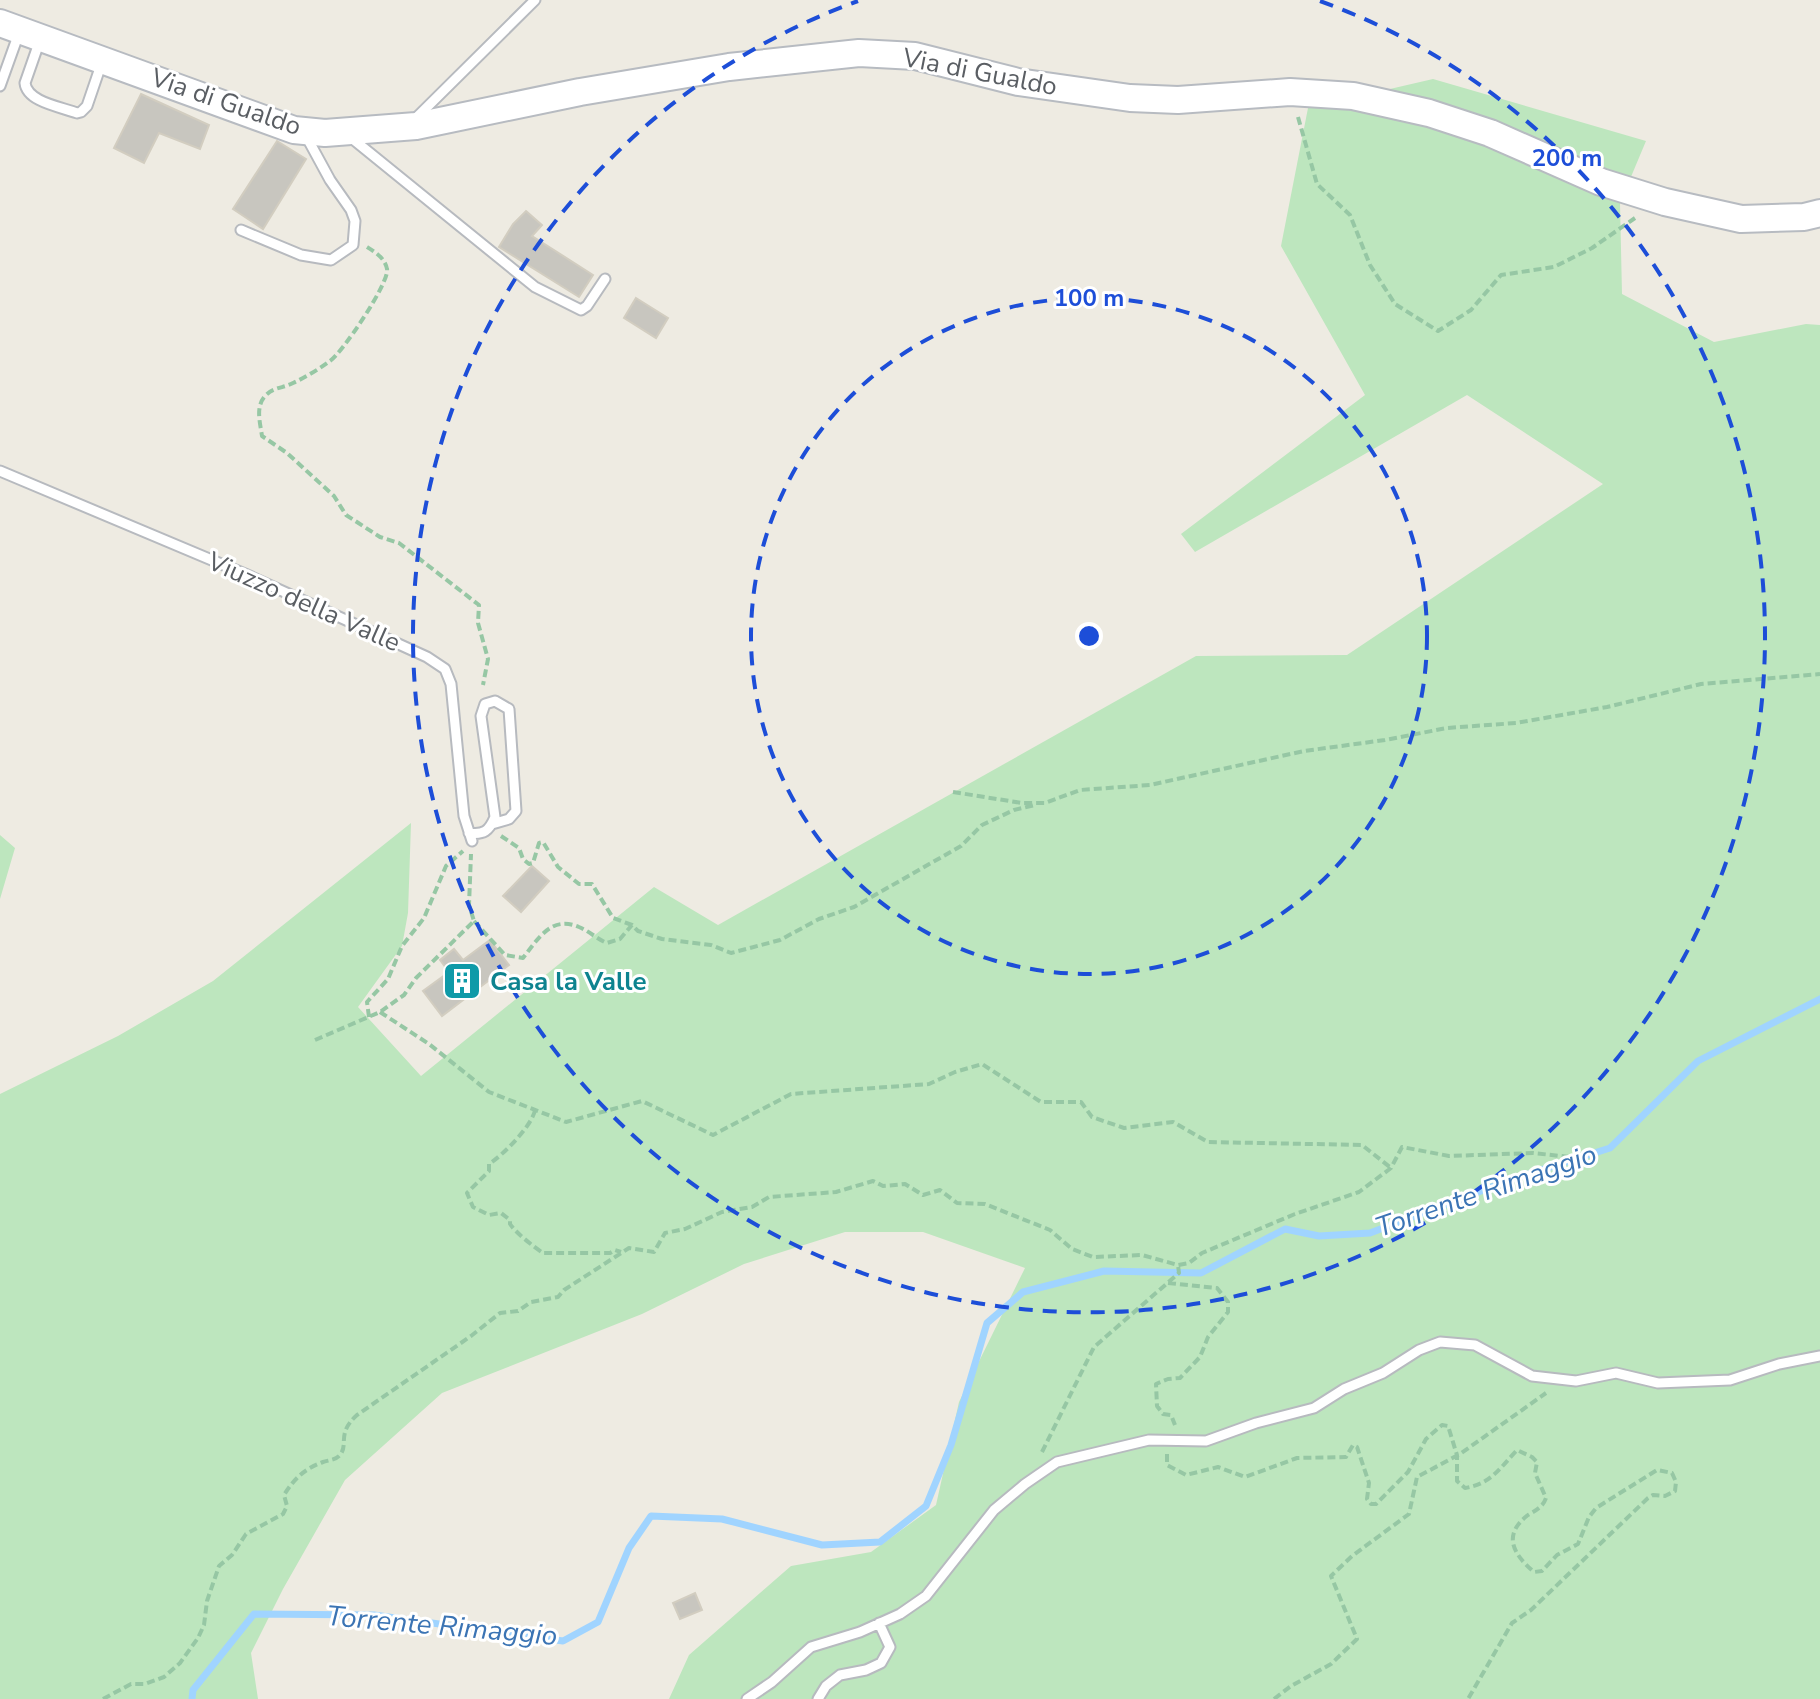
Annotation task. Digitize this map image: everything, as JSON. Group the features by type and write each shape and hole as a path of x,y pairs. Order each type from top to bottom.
{"street":[{"name":"Via di Gualdo","path":"20,30 294,130 343,132 406,127 714,69 859,53 915,56 1018,82 1130,98 1178,100 1290,92 1353,96 1429,113 1490,133 1601,182 1665,202 1741,219 1804,217 1820,213"}],"lane":[{"path":"406,127 535,0"},
{"path":"20,30 26,89 32,96 77,113 87,106 103,60"},
{"path":"0,86 20,30"},
{"path":"241,230 301,255 331,260 353,245 355,221 351,210 330,180 304,131"},
{"path":"343,132 535,287 581,310 605,279"},
{"name":"Viuzzo della Valle","path":"0,471 245,574 427,657 445,669 451,684 464,816 471,841"},
{"path":"471,841 514,816 516,811 509,709 495,701 485,704 481,716 495,817 489,828"},
{"path":"747,1699 772,1682 811,1647 900,1614 926,1596 994,1510 1057,1462 1149,1440 1206,1441 1256,1423 1314,1408 1344,1389 1383,1373 1419,1350 1440,1342 1475,1345 1532,1376 1576,1381 1616,1373 1658,1383 1730,1380 1779,1364 1820,1356"},
{"path":"818,1699 826,1686 840,1675 866,1670 881,1663 890,1647 879,1623"}],"path":[{"path":"1290,92 1317,184 1350,215 1370,265 1395,304 1438,331 1471,310 1501,275 1554,267 1592,248 1630,221 1665,202"},
{"path":"354,239 377,253 387,268 387,275 342,352 291,384 274,388 264,397 259,410 262,436 287,453 334,496 346,515 380,537 399,543 479,605 478,623 488,659 483,685"},
{"path":"489,828 519,848 523,859 529,864 533,863 535,849 543,842 558,867 579,884 592,884 613,918 632,925 638,931 662,939 711,945 731,953 780,940 819,919 854,907 961,846 982,825 1014,810 1080,790 1150,785 1304,751 1447,728 1516,723 1607,707 1701,684 1820,674"},
{"path":"953,792 1022,803 1045,803"},
{"path":"471,841 469,905 474,921 505,955 523,958 542,932 552,926 565,923 578,926 607,943 620,939 632,925"},
{"path":"369,1017 367,1002 388,979 402,946 424,918 446,866 471,841"},
{"path":"315,1040 380,1012 404,995 416,978 474,921"},
{"path":"380,1012 429,1044 489,1092 566,1122 642,1101 713,1135 791,1094 929,1084 982,1064 1041,1102 1081,1102 1092,1117 1124,1128 1173,1122 1208,1142 1362,1145 1391,1168"},
{"path":"535,1110 533,1118 525,1125 515,1143 489,1164 489,1171 467,1193 473,1207 489,1215 501,1213 510,1220 515,1231 523,1234 533,1247 543,1253 621,1252"},
{"path":"103,1699 131,1684 145,1684 164,1677 180,1663 204,1625 207,1601 219,1566 232,1555 246,1534 283,1514 287,1506 284,1495 294,1478 320,1463 338,1458 343,1451 342,1439 346,1426 357,1415 500,1313 518,1311 531,1302 558,1297 629,1248 654,1252 665,1233 685,1229 722,1212 752,1207 769,1197 836,1192 873,1181 883,1186 905,1184 923,1195 940,1190 957,1203 985,1204 1050,1230 1072,1249 1093,1257 1142,1255 1178,1265 1189,1263 1202,1253 1282,1219 1359,1192 1391,1168 1402,1147 1449,1156 1533,1153 1570,1157"},
{"path":"1035,1477 1043,1451 1094,1347 1179,1273 1178,1265"},
{"path":"1168,1283 1217,1288 1228,1302 1228,1312 1208,1337 1200,1357 1180,1378 1156,1384 1157,1406 1163,1414 1171,1415 1176,1425 1168,1430 1167,1465 1186,1475 1218,1467 1245,1477 1297,1458 1346,1457 1353,1445 1357,1447 1369,1483 1367,1499 1371,1504 1376,1504 1408,1472 1426,1439 1442,1425 1448,1426 1457,1455 1457,1481 1465,1488 1480,1486 1494,1477 1517,1450 1537,1462 1535,1473 1546,1498 1544,1504 1520,1523 1511,1541 1513,1549 1534,1572 1542,1571 1557,1555 1578,1544 1596,1508 1657,1470 1672,1473 1676,1482 1675,1491 1648,1498 1531,1610 1512,1623 1468,1699"},
{"path":"1274,1699 1331,1664 1357,1639 1331,1576 1352,1556 1409,1514 1417,1477 1457,1455 1564,1379"}],"green space":[{"path":"1433,79 1646,141 1620,203 1622,294 1714,342 1806,324 1820,325 1820,1699 669,1699 689,1655 791,1566 871,1552 936,1505 959,1402 1025,1268 923,1232 845,1232 744,1264 642,1314 442,1393 345,1480 283,1589 251,1653 258,1699 0,1699 0,1094 118,1036 213,981 411,823 408,913 402,946 358,1007 421,1076 654,887 718,925 1196,656 1347,655 1603,484 1467,395 1195,552 1181,534 1365,395 1281,246 1308,108"},
{"path":"0,835 15,848 0,899"}],"building":[{"path":"141,94 209,125 200,149 159,133 144,163 114,148"},
{"path":"277,141 306,159 263,229 233,209"},
{"path":"526,211 542,225 532,236 593,275 579,297 499,247 513,224"},
{"path":"636,298 668,318 656,338 624,318"},
{"path":"532,866 549,881 521,912 503,896"},
{"name":"Casa la Valle","path":"490,940 509,965 442,1016 423,991 449,972 440,960 454,949 463,960"},
{"path":"695,1593 702,1610 680,1619 673,1603"}],"waterway":[{"name":"Torrente Rimaggio","path":"192,1699 193,1690 254,1614 374,1615 563,1641 598,1622 629,1548 651,1516 722,1519 822,1545 880,1542 926,1506 951,1445 987,1323 1023,1292 1104,1271 1201,1273 1285,1229 1319,1236 1370,1233 1510,1180 1610,1148 1698,1061 1820,999"}],"place":[{"name":"Casa la Valle","path":"462,981"}]}
